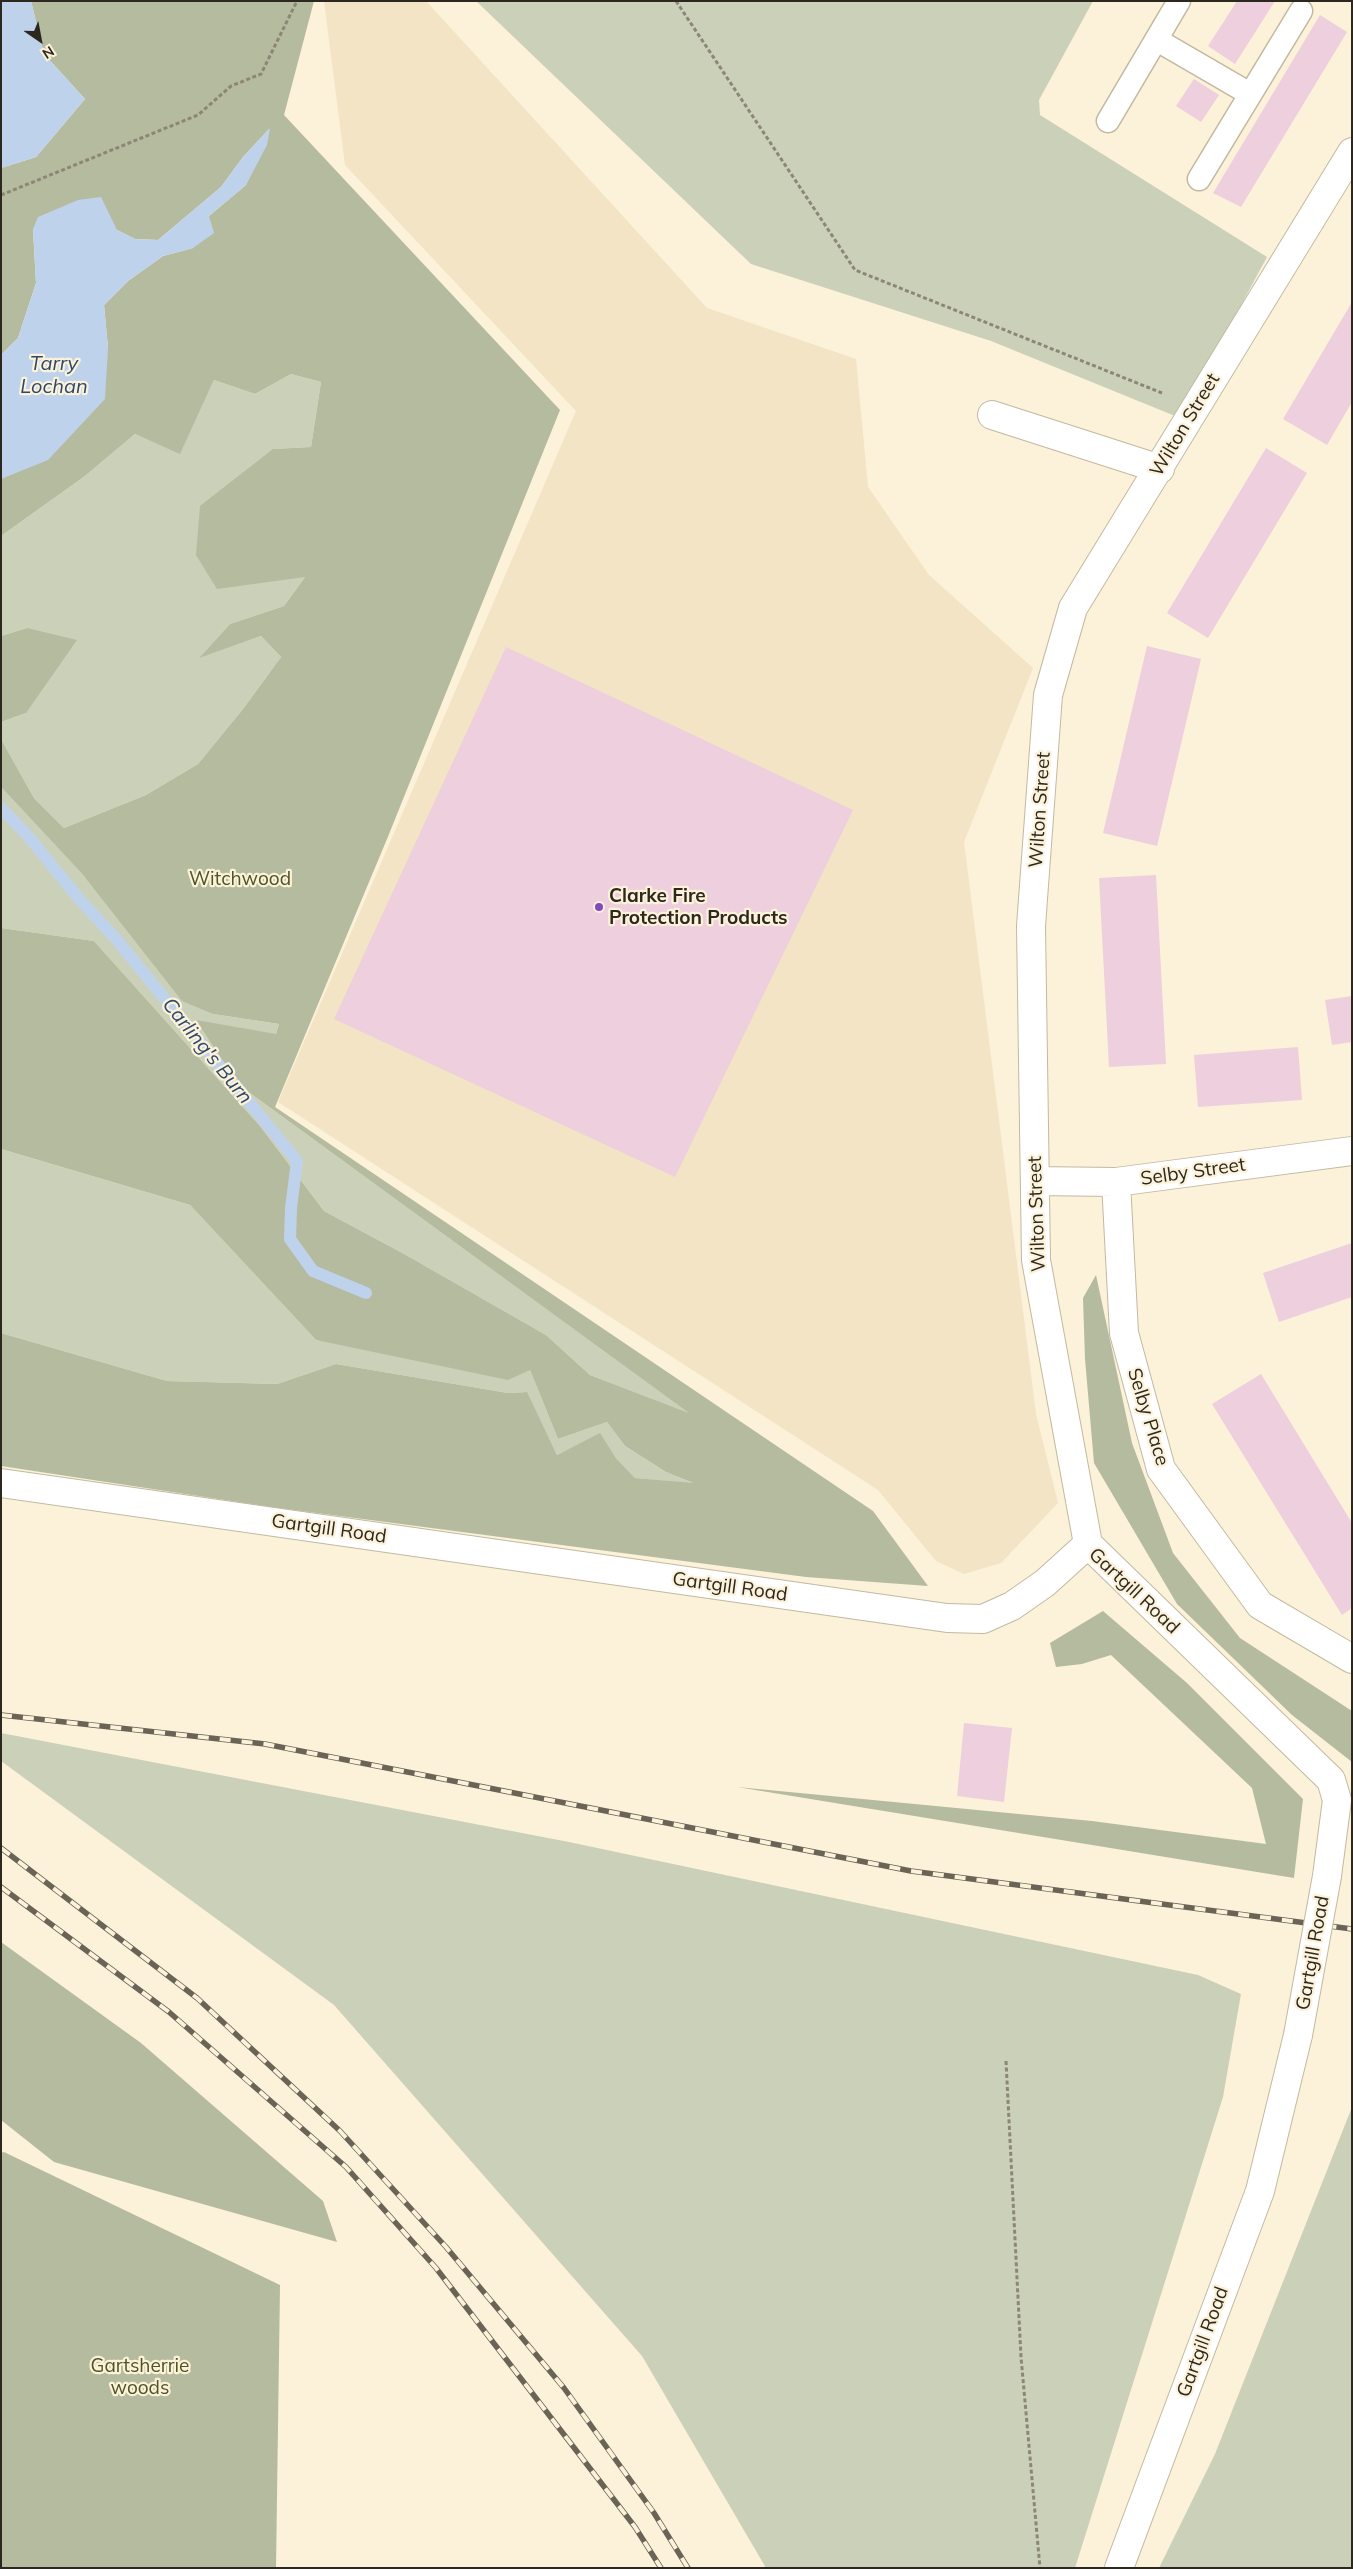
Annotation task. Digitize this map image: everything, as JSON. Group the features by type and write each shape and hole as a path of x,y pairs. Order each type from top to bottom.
{"street":[{"name":"Wilton Street","path":"1088,1544 1036,1260 1031,926 1048,695 1073,608 1160,469 1196,406 1352,152"},
{"path":"992,415 1160,469"},
{"name":"Selby Street","path":"1034,1180 1116,1182 1352,1151"},
{"name":"Selby Place","path":"1116,1182 1124,1333 1161,1469 1260,1605 1352,1659"},
{"name":"Gartgill Road","path":"1,1483 947,1618 983,1619 1012,1606 1045,1583 1088,1544 1331,1780 1337,1800 1327,1876 1298,2036 1260,2191 1119,2568"}],"lane":[{"path":"1108,121 1179,1"},
{"path":"1199,178 1301,11"},
{"path":"1157,40 1250,94"}],"path":[{"path":"1,195 198,115 231,86 261,74 297,1"},
{"path":"676,1 855,270 1196,406"},
{"path":"1006,2060 1021,2357 1040,2568"}],"shaded area":[{"path":"324,1 426,1 707,308 856,359 868,487 929,575 1033,668 964,842 1036,1414 1058,1503 1001,1563 964,1574 936,1561 878,1490 278,1102 576,411 345,165"}],"green space":[{"name":"Witchwood","path":"31,1 314,1 284,115 560,410 387,839 275,1107 873,1511 928,1586 806,1577 271,1507 1,1466 1,1333 167,1381 277,1384 336,1364 508,1393 527,1392 557,1455 600,1433 616,1458 635,1478 693,1483 666,1472 625,1446 607,1422 558,1439 530,1370 508,1380 316,1340 190,1205 1,1149 1,928 94,941 260,1126 324,1211 406,1255 546,1335 590,1375 689,1413 239,1085 196,1020 276,1034 279,1024 213,1014 182,1001 84,876 1,787 1,739 34,798 64,828 146,795 198,764 243,709 281,657 261,636 199,658 230,624 284,606 305,577 217,589 196,555 200,506 273,449 311,447 321,382 291,374 255,394 214,380 180,454 135,434 85,476 1,536 1,479 108,348 104,305 128,281 163,256 193,248 209,216 246,185 269,129 243,157 221,187 158,240 135,239 117,230 33,229 36,283 18,338 1,355 1,168 36,157 85,99 44,54"},
{"path":"476,1 1093,1 1039,100 1040,115 1267,257 1180,418 991,341 751,264"},
{"path":"291,374 321,382 311,447 273,449 305,577 284,606 230,624 200,657 261,636 281,657 243,709 198,764 146,795 64,828 34,798 1,739 1,722 26,713 27,628 1,636 1,536 85,476 135,434 180,453 214,380 255,394"},
{"path":"27,628 77,640 26,713 1,722 1,636"},
{"path":"1,787 213,1014 279,1024 276,1034 239,1085 691,1414 590,1375 546,1335 406,1255 324,1211 260,1126 94,941 1,928"},
{"path":"1,1149 190,1205 316,1340 530,1370 558,1439 607,1422 625,1446 666,1472 695,1484 635,1478 616,1458 600,1434 557,1455 526,1392 508,1393 336,1364 277,1384 167,1381 1,1333"},
{"path":"1096,1275 1132,1443 1173,1553 1240,1638 1352,1711 1352,1762 1292,1715 1177,1604 1094,1463 1085,1359 1083,1298"},
{"path":"1103,1611 1187,1683 1303,1799 1294,1878 737,1787 1092,1821 1266,1844 1252,1788 1111,1655 1082,1664 1056,1667 1050,1643"},
{"path":"1,1733 569,1842 1198,1975 1241,1994 1223,2097 1075,2568 766,2568 642,2356 334,2005 1,1761"},
{"path":"1,1942 141,2043 323,2201 337,2242 54,2162 1,2120"},
{"path":"1352,2107 1352,2568 1159,2568 1215,2454"},
{"name":"Gartsherrie woods","path":"4,2152 280,2285 276,2568 1,2568 1,2153"}],"water":[{"path":"1,1 31,1 44,54 85,99 36,157 1,168"},
{"name":"Tarry Lochan","path":"270,128 267,145 246,185 209,216 214,233 193,248 163,256 128,281 104,305 108,348 105,399 48,460 1,479 1,355 18,338 36,283 33,229 38,217 78,200 101,197 117,230 135,239 158,240 221,187 243,157"}],"building":[{"path":"1237,1 1275,1 1235,64 1208,46"},
{"path":"1320,15 1347,32 1241,207 1213,193"},
{"path":"1194,79 1219,95 1201,122 1176,106"},
{"path":"1352,302 1352,402 1327,445 1283,419"},
{"path":"1266,448 1307,473 1208,638 1167,613"},
{"path":"1147,646 1201,659 1157,846 1103,833"},
{"path":"506,647 853,810 675,1177 334,1019"},
{"path":"1156,875 1166,1064 1109,1067 1099,878"},
{"path":"1352,996 1352,1042 1332,1045 1325,1000"},
{"path":"1298,1047 1302,1100 1198,1107 1194,1055"},
{"path":"1352,1243 1352,1297 1279,1322 1263,1273"},
{"path":"1261,1374 1352,1523 1352,1608 1342,1615 1212,1404"},
{"path":"964,1723 1012,1728 1004,1802 957,1796"}],"waterway":[{"name":"Carling's Burn","path":"1,808 28,836 80,900 116,939 297,1161 291,1208 290,1239 313,1271 366,1293"}],"railway":[{"path":"1,1715 265,1744 911,1871 1352,1929"},
{"path":"1,1848 197,1998 340,2131 446,2247 564,2388 654,2513 688,2568"},
{"path":"1,1887 169,2012 346,2167 436,2268 635,2527 661,2568"}],"place":[{"name":"Clarke Fire Protection Products","path":"599,907"}]}
